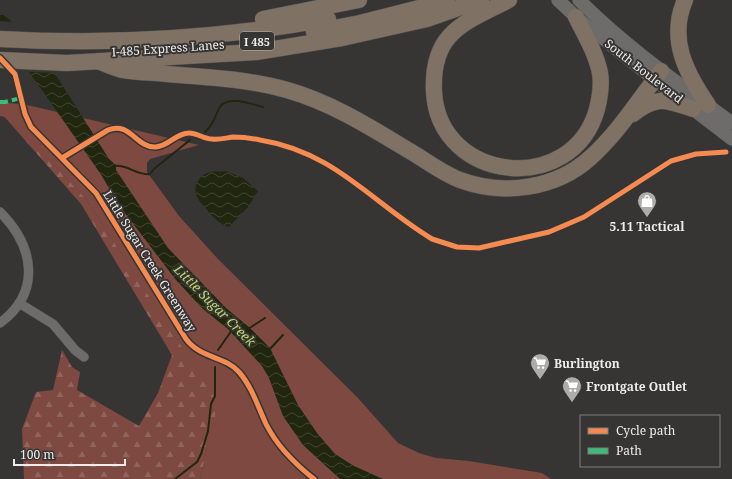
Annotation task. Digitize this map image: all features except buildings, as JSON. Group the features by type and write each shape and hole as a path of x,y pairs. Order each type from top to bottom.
{"highway":[{"name":"I 485","path":"0,60 58,48 108,34 174,31 255,21 360,0"},
{"name":"I-485 Express Lanes","path":"0,49 58,48 255,31 340,17 411,0"},
{"name":"I-485 Express Lanes","path":"0,39 58,48 128,52 250,42 360,23 451,0"},
{"name":"I 485","path":"0,30 98,61 256,52 318,42 426,19 481,0"},
{"path":"509,0 468,21 451,33 437,58 434,82 435,104 439,117 452,138 469,155 485,163 499,167 530,168 556,160 586,134 594,118 601,89 600,74 592,50 576,17"},
{"path":"623,122 642,106 655,100 666,100 700,107 692,80 679,49 678,31 685,0"},
{"path":"98,61 122,70 222,78 287,90 332,107 358,120 450,175 481,186 514,188 534,186 566,174 589,159 623,122 657,75"}],"main road":[{"name":"South Boulevard","path":"579,0 657,75"},
{"name":"South Boulevard","path":"560,2 576,17 700,107 732,139"},
{"name":"South Boulevard","path":"700,107 732,123"}],"street":[{"path":"0,212 15,229 24,244 29,266 27,283 19,303 9,317 0,323"},
{"path":"19,303 53,324 75,350 84,357"}],"green space":[{"path":"0,102 27,105 199,145 150,159 147,163 147,172 179,216 218,259 357,397 398,443 419,453 436,458 469,461 542,473 551,479 200,479 217,403 86,199 9,118 0,116"},
{"path":"2,114 9,117 86,199 218,403 200,479 24,479 22,429 36,392 53,390 62,350 72,367 80,372 77,390 139,426 158,393 172,355 81,204"}],"water":[{"name":"Little Sugar Creek","path":"0,13 9,19 23,34 56,75 109,159 116,165 116,170 168,248 226,308 250,328 270,348 298,405 317,433 335,454 354,466 383,479 340,479 303,445 283,416 269,378 262,366 228,329 203,309 176,280 118,204 102,176 26,68 0,42"},
{"path":"226,171 243,178 258,191 248,207 229,227 219,222 212,215 198,199 195,191 197,183 205,174 210,172"}],"pier":[{"path":"0,21 14,22 57,73 27,72 0,45"}],"waterway":[{"path":"205,132 211,126 223,103 240,101 263,107"},
{"path":"115,166 150,174 154,169 190,140"},
{"name":"Little Sugar Creek","path":"248,329 265,318"},
{"name":"Little Sugar Creek","path":"218,350 232,330"},
{"path":"269,350 283,335"},
{"path":"175,479 197,462 201,454 208,431 211,404 215,396 215,367"}],"marked path":[{"path":"0,102 21,98"}],"cycle path":[{"name":"Little Sugar Creek Greenway","path":"0,58 15,74 25,114 31,127 96,193 186,339 192,346 227,363 239,372 251,391 275,440 293,461 314,479"},
{"path":"62,158 108,130 116,128 128,132 143,144 156,147 161,146 180,135 189,133 209,139 236,137 260,140 286,146 310,155 332,167 352,180 410,225 432,239 457,247 479,248 549,232 584,217 671,161 696,154 726,152"}],"place":[{"name":"5.11 Tactical","path":"647,218"},
{"name":"Burlington","path":"540,380"},
{"name":"Frontgate Outlet","path":"572,403"}]}
